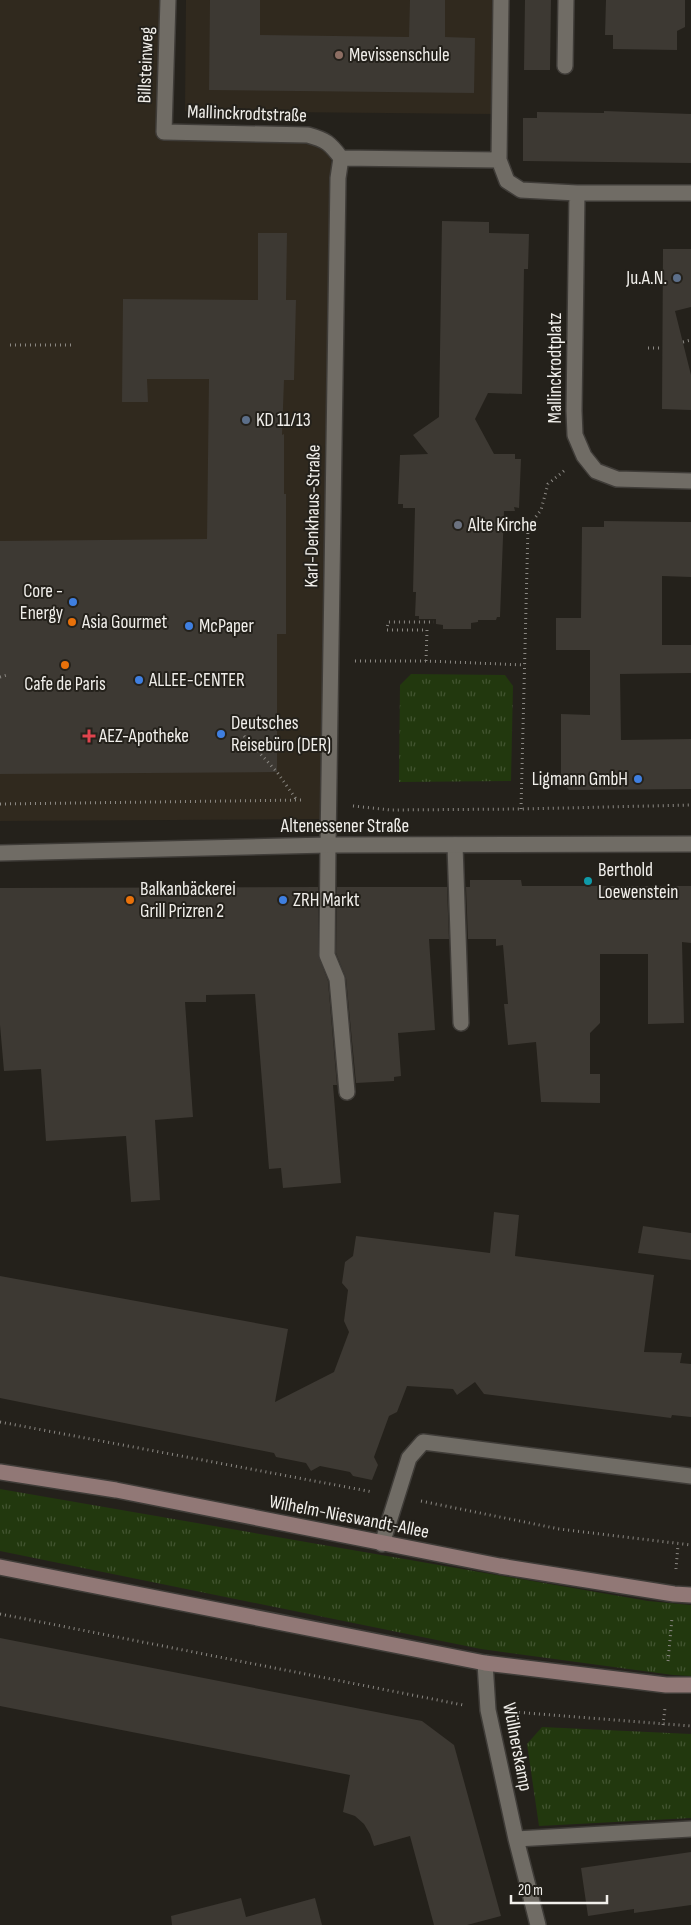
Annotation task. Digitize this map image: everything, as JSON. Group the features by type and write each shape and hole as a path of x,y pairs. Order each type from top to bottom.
{"main road":[{"name":"Wilhelm-Nieswandt-Allee","path":"0,1472 116,1490 500,1566 674,1594 691,1595"},
{"path":"0,1567 485,1663 666,1686 691,1685"}],"street":[{"name":"Billsteinweg","path":"164,132 168,0"},
{"path":"501,0 499,160 507,181 521,190 577,193 691,193"},
{"path":"565,66 566,0"},
{"name":"Mallinckrodtstraße","path":"164,132 308,135 324,139 332,145 341,158"},
{"path":"341,158 499,160"},
{"name":"Karl-Denkhaus-Straße","path":"341,158 338,188 327,955 337,979 347,1092"},
{"name":"Mallinckrodtplatz","path":"577,193 575,435 584,456 596,471 618,479 691,481"},
{"name":"Altenessener Straße","path":"0,853 328,845 691,844"},
{"path":"455,845 460,1023"},
{"path":"382,1544 409,1458 423,1442 691,1476"},
{"name":"Wüllnerskamp","path":"485,1663 488,1710 516,1839 538,1925"},
{"path":"516,1839 691,1829"}],"path":[{"path":"683,342 691,340"},
{"path":"10,345 73,345"},
{"path":"648,348 662,348"},
{"path":"521,809 528,527 541,510 548,484 584,456"},
{"path":"426,661 427,630 387,630 388,622 434,622"},
{"path":"331,661 426,661 525,665"},
{"path":"0,677 7,675"},
{"path":"244,736 277,772 296,799"},
{"path":"0,1422 396,1496 560,1529 678,1545 691,1545"},
{"path":"664,1725 678,1545"},
{"path":"0,1614 488,1710 691,1726"}],"shaded area":[{"path":"0,0 163,0 162,135 307,139 331,150 326,819 0,821"},
{"name":"Mevissenschule","path":"186,0 492,0 491,114 185,111"}],"green space":[{"path":"411,674 505,675 513,686 511,781 399,782 400,685"},
{"path":"0,1489 648,1601 691,1605 691,1676 481,1649 0,1551"},
{"path":"542,1727 691,1734 691,1818 539,1826 527,1744"}],"building":[{"path":"210,0 260,0 260,35 409,37 410,0 445,0 445,37 475,38 474,93 209,90"},
{"path":"525,0 551,0 550,70 524,70"},
{"path":"606,0 685,0 685,27 677,31 677,50 613,49 613,35 605,35"},
{"path":"604,111 691,114 691,163 523,161 523,118 537,118 537,112 604,113"},
{"path":"442,221 489,222 489,233 529,234 528,269 524,269 522,394 488,393 475,419 494,454 515,454 515,459 521,459 519,508 514,507 515,511 504,511 500,617 497,617 496,620 478,620 478,622 471,623 471,629 443,629 443,625 436,624 436,619 419,619 419,616 415,616 416,592 413,592 415,508 403,508 403,504 398,504 400,455 428,454 413,435 439,417"},
{"name":"ALLEE-CENTER","path":"258,233 287,233 286,300 296,300 294,380 284,380 282,435 284,434 284,494 286,494 286,634 277,634 277,772 0,774 0,541 207,539 209,379 147,379 148,402 122,402 123,299 258,300"},
{"path":"663,249 691,249 691,307 675,311 691,375 691,410 662,409"},
{"path":"604,521 691,522 691,577 662,576 662,645 691,645 691,673 620,674 621,740 691,739 691,789 569,790 561,780 561,714 590,715 590,650 556,650 556,618 581,618 582,527 604,527"},
{"path":"470,880 521,880 522,886 691,886 691,943 682,942 684,1023 648,1024 648,954 600,954 600,1023 590,1033 590,1074 600,1074 600,1103 541,1102 536,1042 508,1045 504,1004 508,1004 503,945 496,946 496,939 468,939 466,887 470,887"},
{"path":"318,887 318,955 328,981 337,1085 333,1085 341,1183 283,1188 281,1168 269,1169 255,994 206,995 206,1002 185,1002 193,1117 155,1120 160,1200 131,1202 126,1136 46,1141 41,1069 4,1071 0,1025 0,888"},
{"path":"337,887 447,887 449,939 429,939 435,1030 398,1033 401,1076 394,1077 394,1081 356,1083 346,978 336,953"},
{"path":"494,1212 519,1215 515,1256 654,1275 644,1352 682,1353 680,1363 691,1364 691,1417 672,1415 671,1418 484,1394 475,1382 457,1395 453,1389 407,1386 397,1412 389,1416 374,1457 378,1465 372,1480 353,1476 350,1472 320,1466 311,1471 306,1463 276,1457 274,1453 0,1398 0,1276 288,1329 275,1402 334,1372 349,1332 344,1321 348,1290 342,1283 345,1262 353,1256 356,1236 490,1253"},
{"path":"643,1226 691,1233 691,1260 638,1253"},
{"path":"0,1638 422,1721 454,1745 501,1916 467,1925 434,1925 410,1836 374,1846 364,1824 355,1816 343,1812 350,1775 0,1706"},
{"path":"691,1852 691,1905 634,1913 634,1909 588,1916 581,1868"},
{"path":"241,1898 246,1917 315,1898 322,1925 172,1925 171,1916"}],"place":[{"name":"Mevissenschule","path":"339,55"},
{"name":"Ju.A.N.","path":"677,278"},
{"name":"KD 11/13","path":"246,420"},
{"name":"Alte Kirche","path":"458,525"},
{"name":"Core - Energy","path":"73,602"},
{"name":"Asia Gourmet","path":"72,622"},
{"name":"McPaper","path":"189,626"},
{"name":"Cafe de Paris","path":"65,665"},
{"name":"ALLEE-CENTER","path":"139,680"},
{"name":"Deutsches Reisebüro (DER)","path":"221,734"},
{"name":"AEZ-Apotheke","path":"89,736"},
{"name":"Ligmann GmbH","path":"638,779"},
{"name":"Berthold Loewenstein","path":"588,881"},
{"name":"Balkanbäckerei Grill Prizren 2","path":"130,900"},
{"name":"ZRH Markt","path":"283,900"}]}
